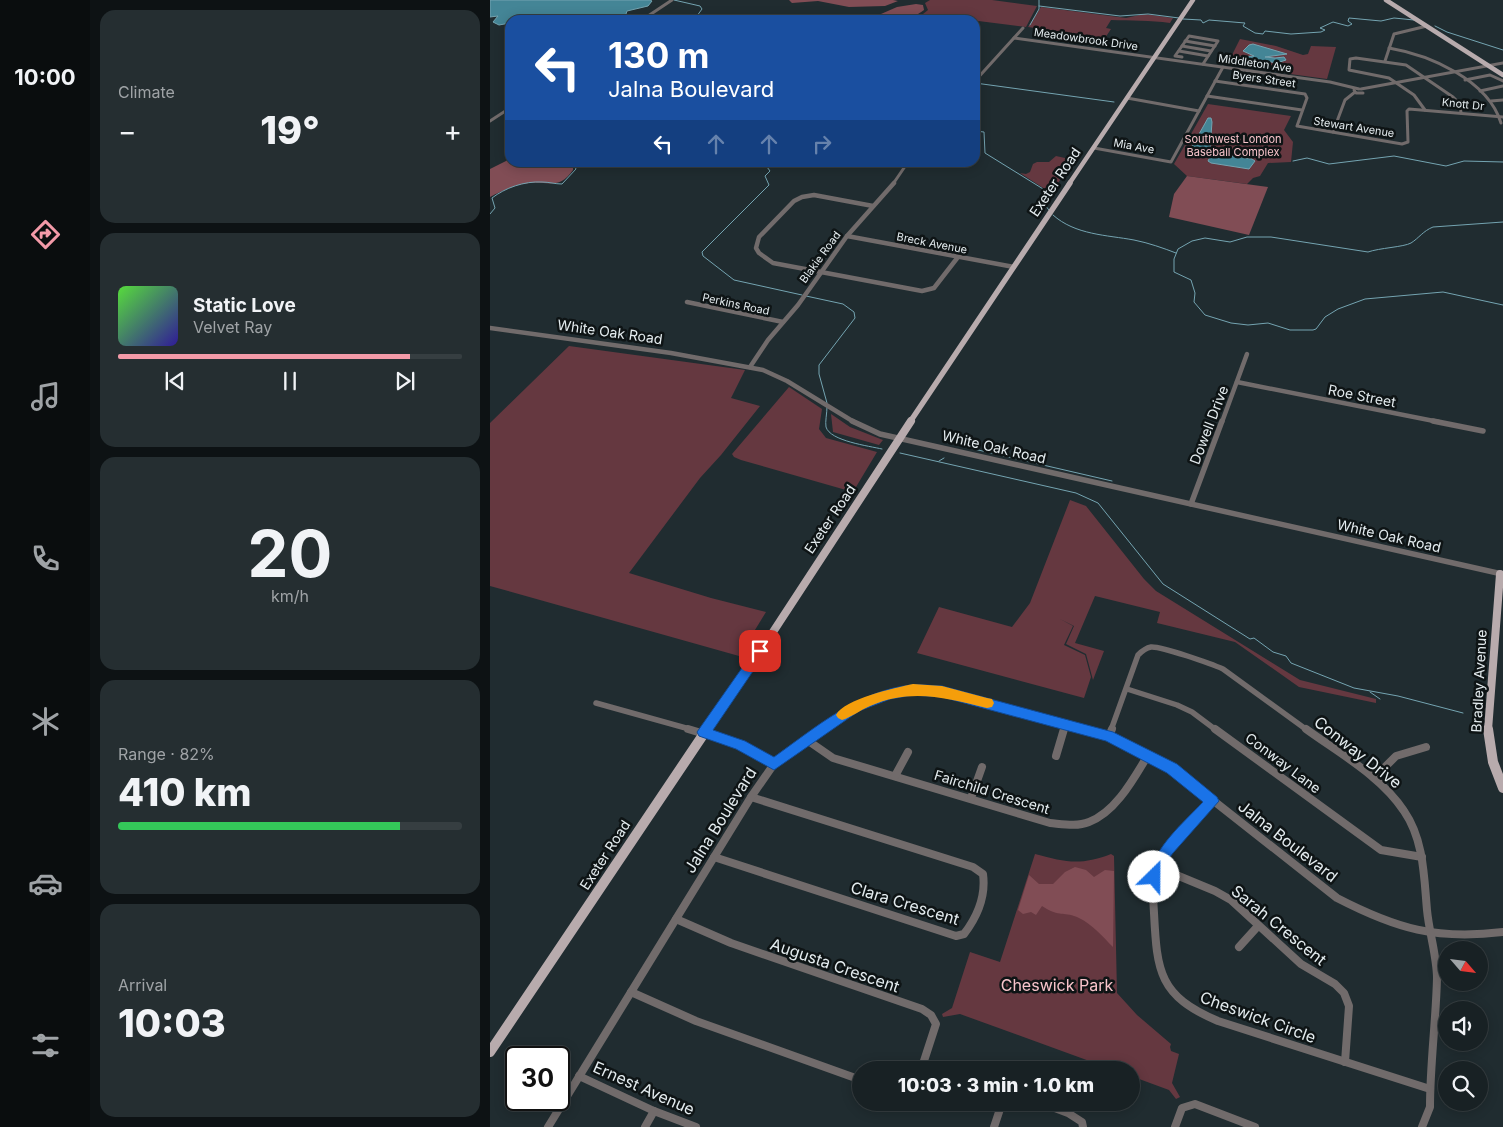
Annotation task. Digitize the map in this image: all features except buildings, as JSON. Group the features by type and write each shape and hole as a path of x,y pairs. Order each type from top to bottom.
{"main road":[{"name":"Exeter Road","path":"490,1052 771,635 1193,0"},
{"path":"1386,0 1503,75"},
{"name":"Bradley Avenue","path":"1502,574 1488,729 1492,756 1503,788"}],"street":[{"path":"649,15 670,1"},
{"path":"1385,62 1394,34 1427,26"},
{"path":"980,75 1023,28"},
{"path":"1189,36 1218,41 1211,51 1204,62 1175,56 1189,36"},
{"name":"Meadowbrook Drive","path":"1014,38 1155,57"},
{"path":"1182,46 1211,51"},
{"path":"1389,48 1433,59 1454,73 1491,101 1501,117 1501,124"},
{"path":"1178,51 1208,56"},
{"name":"Middleton Ave","path":"1155,57 1204,62 1223,67 1330,82 1358,91 1503,64"},
{"path":"1425,110 1424,104 1419,99 1384,76 1353,72 1348,68 1350,59 1406,65 1453,97 1460,104 1461,113"},
{"path":"1127,98 1199,111 1223,67"},
{"path":"1464,80 1490,75 1503,81"},
{"name":"Byers Street","path":"1216,81 1305,94 1307,98 1302,110"},
{"path":"1480,91 1503,86"},
{"path":"1333,132 1345,100 1358,91"},
{"path":"1207,96 1302,110"},
{"path":"1491,101 1503,100"},
{"name":"Stewart Avenue","path":"1302,110 1297,126 1407,143 1408,110 1425,110"},
{"name":"Knott Dr","path":"1425,110 1501,117"},
{"path":"490,121 505,111"},
{"name":"Mia Ave","path":"1094,148 1171,162 1199,111"},
{"name":"Blakie Road","path":"750,366 847,236 902,174 906,167"},
{"path":"873,206 814,195 802,197 794,201 758,240 756,246 759,253 773,263 926,291 934,288 958,256"},
{"name":"Breck Avenue","path":"847,236 1014,267"},
{"name":"Perkins Road","path":"686,302 783,322"},
{"name":"White Oak Road","path":"490,328 750,366 778,376 860,426 900,439 1502,574"},
{"name":"Dowell Drive","path":"1191,504 1248,354"},
{"name":"Roe Street","path":"1237,382 1483,431"},
{"name":"Conway Drive","path":"1109,736 1138,655 1143,650 1153,647 1210,663 1223,669 1387,788 1408,814 1416,833 1422,856 1429,934 1437,975 1430,1107 1422,1127"},
{"name":"Conway Lane","path":"1127,689 1177,705 1192,712 1381,850 1396,854 1422,856"},
{"name":"Jalna Boulevard","path":"548,1127 714,856 774,764 844,713 864,702 889,694 913,690 942,691 1109,736 1172,768 1337,898 1393,925 1429,934 1477,936 1503,932"},
{"path":"596,703 704,732 741,745 774,764"},
{"path":"1056,756 1065,725"},
{"name":"Fairchild Crescent","path":"807,740 833,758 1050,823 1072,825 1090,821 1101,815 1127,786 1148,755"},
{"path":"1374,778 1396,756 1426,747"},
{"path":"894,776 908,752"},
{"path":"971,798 982,767"},
{"name":"Clara Crescent","path":"714,856 956,936 964,934 972,923 985,882 984,874 973,867 751,797"},
{"name":"Cheswick Circle","path":"1212,801 1168,849 1157,867 1153,895 1158,963 1166,983 1179,1000 1197,1013 1430,1089"},
{"name":"Sarah Crescent","path":"1157,867 1215,891 1230,900 1301,964 1335,984 1344,993 1349,1006 1345,1062"},
{"name":"Augusta Crescent","path":"676,919 731,943 922,1009 931,1015 936,1024 924,1061"},
{"path":"1239,947 1258,926"},
{"path":"631,992 696,1021 852,1077"},
{"name":"Ernest Avenue","path":"579,1076 696,1127"},
{"path":"1176,1127 1182,1108 1195,1104 1255,1127"},
{"path":"645,1127 654,1110"},
{"path":"994,1127 999,1111"},
{"path":"1063,1111 1082,1122 1083,1127"}],"green space":[{"path":"930,0 992,0 1037,6 1026,27 980,21 980,15 923,14 928,10 925,3"},
{"path":"1041,7 1126,18 1144,14 1173,18 1170,23 1111,20 1106,28 1111,29 1105,38 1028,27"},
{"path":"1240,39 1276,46 1303,55 1308,54 1311,46 1336,47 1327,79 1290,74 1291,68 1230,59"},
{"name":"Southwest London Baseball Complex","path":"1208,104 1291,116 1284,130 1293,142 1291,162 1268,163 1260,176 1253,178 1247,184 1187,176 1174,164"},
{"path":"1056,156 1074,160 1051,193 1020,173 1026,174 1030,172 1033,164 1049,162"},
{"path":"569,346 745,370 731,398 760,406 700,478 629,573 711,598 766,612 739,656 490,586 490,423"},
{"path":"789,387 822,409 819,429 826,438 877,452 853,492 741,460 732,454"},
{"path":"831,414 850,427 883,440 879,445 833,432"},
{"path":"1070,500 1086,506 1144,579 1156,591 1300,680 1376,699 1376,703 1299,687 1235,642 1157,623 1160,612 1095,596 1075,643 1104,651 1093,680 1086,654 1066,644 1074,626 1060,619 1073,626 1064,645 1085,655 1091,677 1084,698 917,653 939,607 1012,627 1030,603"},
{"name":"Cheswick Park","path":"1035,854 1073,861 1090,860 1111,854 1114,856 1117,993 1137,1015 1171,1044 1171,1051 1179,1054 1172,1083 1180,1097 1176,1099 1169,1090 1140,1079 1140,1061 1089,1061 960,1014 943,1017 942,1014 952,1008 970,952 1000,962"}],"shaded area":[{"path":"789,0 898,1 885,6 849,7 818,1 792,3"},
{"path":"916,4 923,5 924,10 915,15 881,15 897,7"},
{"path":"505,162 505,167 573,167 573,170 567,177 557,183 523,184 490,197 490,169"},
{"path":"1187,176 1268,187 1249,235 1169,217 1174,194"},
{"path":"1075,867 1086,870 1094,877 1105,870 1114,871 1113,947 1093,927 1074,916 1053,912 1042,906 1036,915 1031,912 1023,914 1018,910 1029,875 1039,884 1053,884 1065,872"}],"water":[{"path":"490,0 652,1 648,6 627,11 627,15 505,15 505,24 499,25 493,22 498,16 490,17"},
{"path":"1253,44 1287,54 1265,57 1284,57 1286,60 1277,63 1240,57 1254,56 1243,51"},
{"path":"1208,118 1211,118 1212,122 1210,149 1206,156 1199,156 1189,152"},
{"path":"1212,153 1255,161 1249,169 1211,163 1208,161"}],"waterway":[{"path":"674,0 700,6 702,9 698,15"},
{"path":"1039,0 1039,6"},
{"path":"1030,25 1039,6"},
{"path":"1039,6 1120,16 1148,14 1179,18"},
{"path":"1183,19 1201,20 1203,23 1209,20 1245,23 1243,26 1255,33 1263,34 1265,31 1291,34 1321,32 1325,30 1320,28 1333,22 1348,26 1352,24 1348,21 1349,18 1381,21 1394,18 1414,20"},
{"path":"1435,26 1447,32 1503,50"},
{"path":"980,84 1114,102"},
{"path":"980,132 984,132 985,153 1048,192 1050,195 1044,204 1049,210"},
{"path":"1293,161 1307,158 1329,164 1394,156 1446,166 1464,161 1503,162"},
{"path":"490,214 495,208 492,198 497,194 509,188 528,183 562,184 576,169 575,167"},
{"path":"767,167 770,171 765,176 769,185 702,252 703,256 734,280 802,295"},
{"path":"1053,215 1071,227 1102,235 1140,241 1176,253"},
{"path":"1503,222 1433,227 1426,230 1411,243 1368,252 1271,237 1247,237 1230,242 1205,238 1192,241 1178,249 1174,259 1174,272 1191,280 1195,293 1194,302 1205,315 1231,323 1248,325 1268,323 1290,330 1313,330 1316,329 1325,317 1338,309 1365,299 1443,292 1503,305"},
{"path":"806,296 843,304 854,312 855,318 819,365 819,374 827,403"},
{"path":"827,407 826,427 829,432 851,442 882,449"},
{"path":"961,446 1112,481"},
{"path":"900,453 1076,493 1098,503 1163,584 1250,639 1254,638 1273,652 1286,656 1291,663 1354,688 1398,696 1463,713"},
{"path":"939,461 944,458"},
{"path":"1370,692 1380,699"}],"slow traffic":[{"path":"842,715 864,702 889,694 913,690 942,691 987,703"}],"route":[{"path":"760,651 704,732 755,751 774,764 844,713 864,702 889,694 913,690 942,691 1109,736 1172,768 1212,801 1168,849 1159,861 1154,877"}]}
